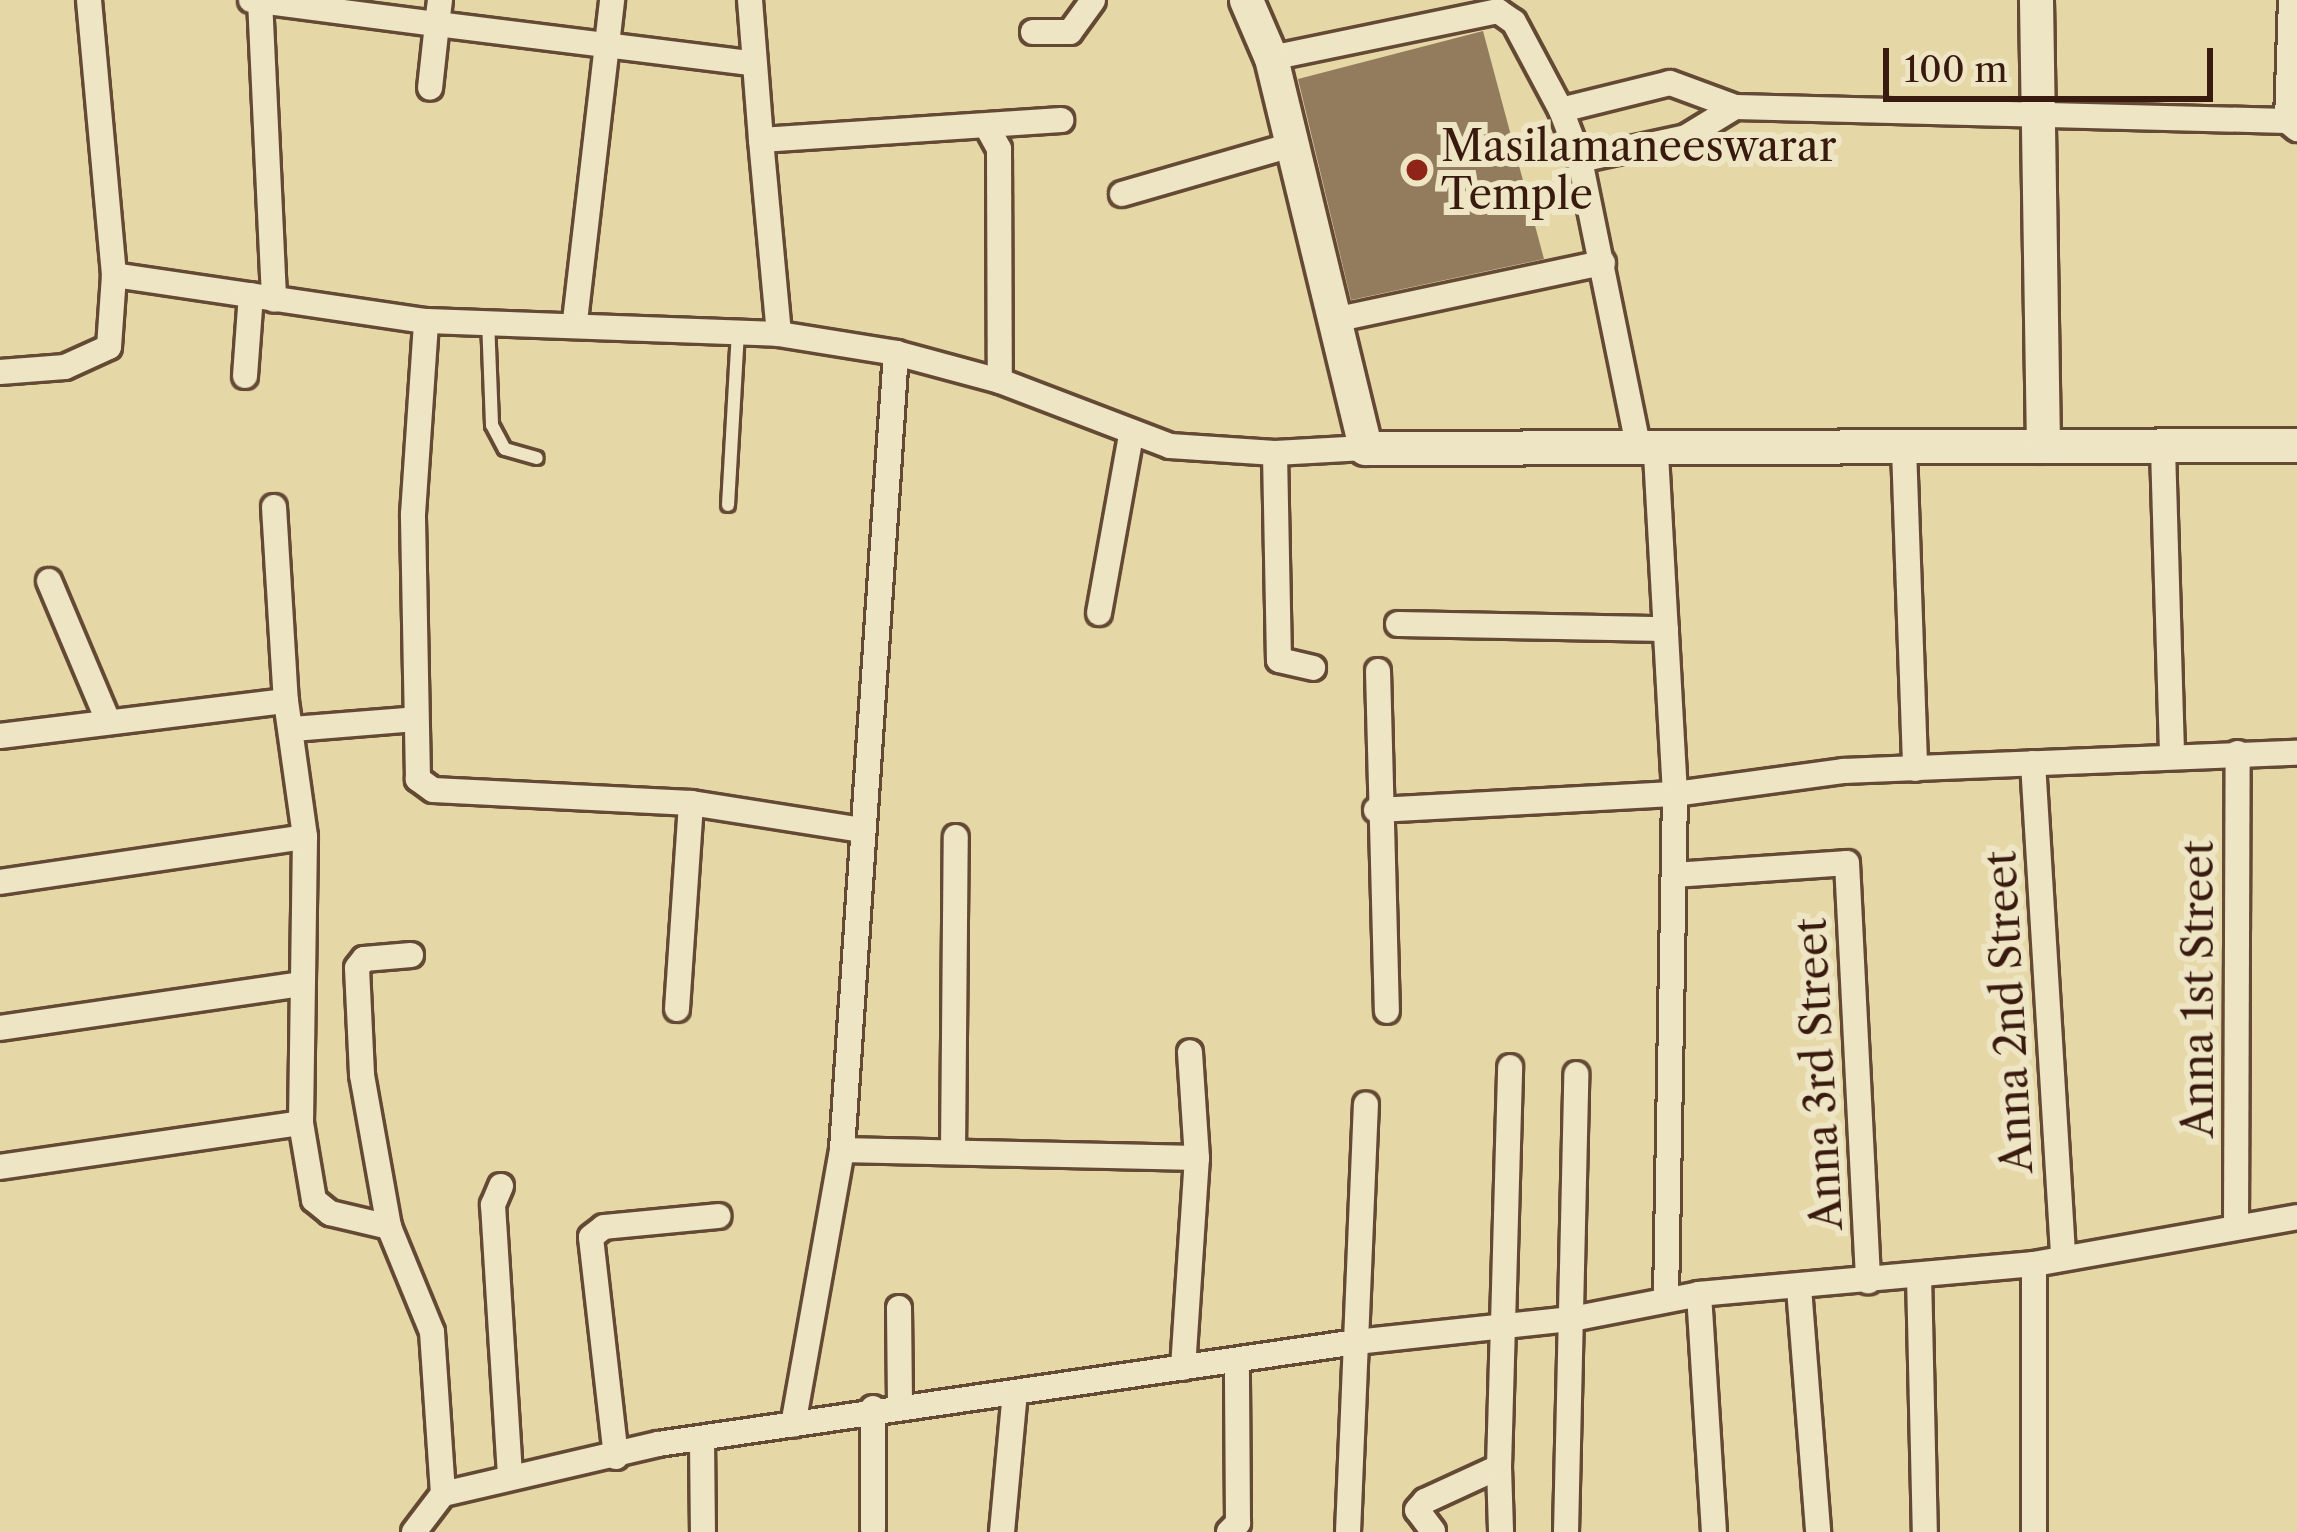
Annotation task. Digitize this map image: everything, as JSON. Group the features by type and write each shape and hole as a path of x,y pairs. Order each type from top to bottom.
{"street":[{"path":"0,372 100,356 112,332 114,275 89,0"},
{"path":"575,321 611,0"},
{"path":"750,0 749,63 779,334"},
{"path":"1033,32 1070,32 1093,0"},
{"path":"1246,0 1271,58 1365,448"},
{"path":"2036,0 2043,446"},
{"path":"1561,110 1670,83 1735,107 2036,111 2292,125 2291,0"},
{"path":"245,376 262,297 256,2 438,12 605,47 749,63"},
{"path":"1271,58 1498,11 1514,22 1561,110 1580,160 1647,450 1666,629 1675,794 1666,1299"},
{"path":"430,88 438,12"},
{"path":"1580,160 1686,137 1735,107"},
{"path":"761,140 1061,120"},
{"path":"987,127 999,149 1000,381"},
{"path":"1122,194 1292,145"},
{"path":"1334,320 1603,263"},
{"path":"114,275 426,320 575,321 779,334 896,352 1000,381 1131,436 1275,453 1365,448 2297,445"},
{"path":"426,320 413,514 416,770 433,790 691,803 862,830"},
{"path":"793,1425 842,1150 861,958 862,830 873,758 896,352"},
{"path":"1099,613 1131,436"},
{"path":"1904,448 1915,769"},
{"path":"2163,449 2172,753"},
{"path":"1275,453 1279,659 1313,668"},
{"path":"274,507 286,700 305,837 301,1123 314,1200 330,1213 389,1227"},
{"path":"49,581 108,721"},
{"path":"1398,624 1666,629"},
{"path":"1378,671 1376,810 1388,1011"},
{"path":"0,736 286,700"},
{"path":"293,729 416,719"},
{"path":"1376,810 1675,794 1915,769 2172,753 2297,753"},
{"name":"Anna 1st Street","path":"2236,1226 2238,753"},
{"name":"Anna 2nd Street","path":"2033,763 2063,1256"},
{"path":"677,1009 691,803"},
{"path":"0,881 305,837"},
{"path":"952,1152 956,837"},
{"name":"Anna 3rd Street","path":"1675,875 1847,863 1868,1281"},
{"path":"411,955 364,959 357,968 362,1075 389,1227 432,1332 443,1494"},
{"path":"0,1028 301,984"},
{"path":"1183,1368 1197,1158 1190,1052"},
{"path":"1501,1532 1499,1323 1510,1067"},
{"path":"1566,1532 1576,1074"},
{"path":"1348,1532 1366,1104"},
{"path":"0,1167 301,1123"},
{"path":"842,1150 1197,1158"},
{"path":"501,1186 494,1205 510,1476"},
{"path":"616,1456 591,1237 604,1227 718,1216"},
{"path":"415,1532 443,1494 510,1476 873,1408 1015,1393 1499,1323 1572,1319 1699,1294 2034,1264 2297,1217"},
{"path":"2034,1264 2035,1532"},
{"path":"1919,1276 1925,1532"},
{"path":"1799,1288 1818,1532"},
{"path":"1699,1294 1714,1532"},
{"path":"899,1308 900,1405"},
{"path":"1229,1532 1238,1523 1237,1360"},
{"path":"1002,1532 1015,1393"},
{"path":"873,1408 873,1529"},
{"path":"702,1440 704,1532"},
{"path":"1433,1531 1417,1510 1424,1502 1499,1467"}],"lane":[{"path":"488,320 492,425 505,449 537,458"},
{"path":"728,505 738,331"}],"building":[{"name":"Masilamaneeswarar Temple","path":"1483,31 1544,259 1351,300 1298,79"}],"place":[{"name":"Masilamaneeswarar Temple","path":"1417,170"}]}
